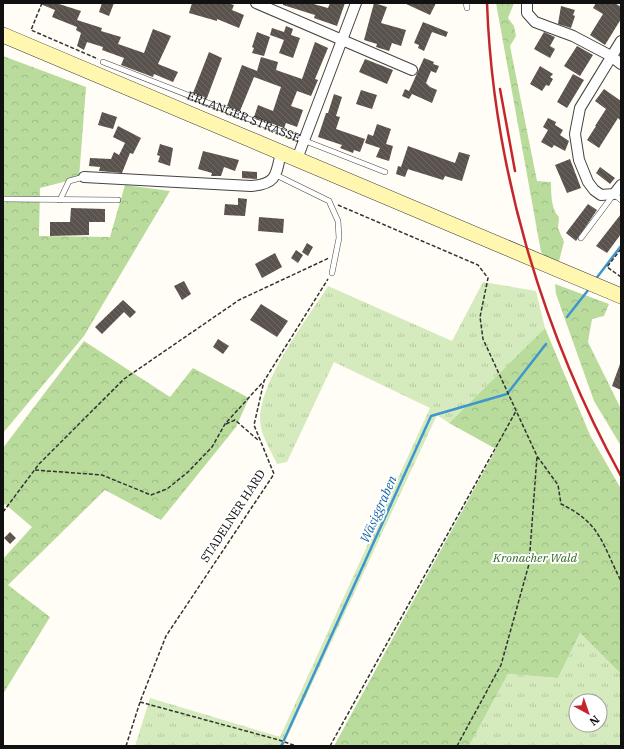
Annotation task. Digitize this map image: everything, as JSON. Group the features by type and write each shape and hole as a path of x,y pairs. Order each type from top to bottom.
{"main road":[{"name":"ERLANGER STRASSE","path":"3,35 621,296"}],"street":[{"path":"256,3 412,70"},
{"path":"297,159 356,3"},
{"path":"527,3 527,13 535,22 574,36 611,56 621,64"},
{"path":"621,41 580,108 575,134 579,160 588,182 594,190 601,195 617,197 621,185"},
{"name":"ERLANGER STRASSE","path":"276,175 281,152"},
{"path":"84,176 251,186 265,184 276,175"}],"lane":[{"name":"ERLANGER STRASSE","path":"103,62 385,172"},
{"path":"276,175 329,201 338,221 340,238 332,273"},
{"path":"60,200 69,181 84,176"},
{"path":"581,238 617,197"},
{"path":"3,199 118,200"}],"path":[{"path":"42,3 31,30 103,62"},
{"path":"329,201 478,266 488,278 480,317 483,339 537,456 558,485 561,504 577,512 598,531 621,581"},
{"path":"621,249 608,267 621,277"},
{"path":"3,512 35,470 124,379 162,351 239,300 336,255"},
{"name":"STADELNER HARD","path":"126,746 140,702 166,636 274,474 259,441 254,425 264,381 332,273"},
{"path":"35,470 102,475 152,494 167,489 188,472 212,447 225,424 264,381"},
{"path":"330,746 516,411"},
{"path":"225,424 235,420 259,441"},
{"path":"457,746 501,665 529,564 537,456"},
{"path":"140,702 244,730 296,746"}],"green space":[{"path":"496,3 514,3 508,18 514,26 516,36 510,46 537,181 551,182 553,206 559,217 558,228 564,242 559,261 546,257 541,252"},
{"path":"3,56 86,87 79,178 40,188 39,236 110,237 125,185 170,191 84,336 3,433"},
{"path":"483,282 536,291 545,328 449,423 437,415 283,746 135,746 150,698 280,737 430,408 334,362 287,462 277,464 261,428 261,412 265,394 273,374 295,335 328,286 452,341"},
{"path":"555,284 609,304 604,316 592,319 588,342 621,409 621,446 594,401 556,294"},
{"name":"Kronacher Wald","path":"545,328 590,435 621,489 621,674 580,633 558,678 508,674 469,746 334,746 496,449 449,423"},
{"path":"84,341 170,397 193,368 249,398 236,427 161,520 105,490 8,585 50,617 3,694 3,559 32,527 5,504 3,506 3,448"},
{"path":"580,633 621,674 621,746 469,746 508,674 558,678"}],"building":[{"path":"38,3 56,3 81,11 77,20 102,28 101,31 121,37 118,44 144,53 153,29 171,36 158,64 178,72 173,82 154,74 153,77 121,65 124,58 102,50 103,47 87,42 84,50 77,46 81,33 76,30 77,27 52,17 55,10"},
{"path":"102,3 114,3 109,16 99,12"},
{"path":"192,3 227,3 234,5 232,10 244,15 239,28 217,19 217,21 189,13"},
{"path":"283,3 310,3 328,8 330,3 345,3 337,26 314,18 315,15 283,5"},
{"path":"374,3 387,7 381,23 406,30 401,46 392,43 389,51 376,47 377,44 364,40"},
{"path":"404,3 436,3 430,15"},
{"path":"596,3 615,3 621,7 621,19 605,45 590,35 603,14 593,8"},
{"path":"561,6 575,10 573,15 575,16 571,28 558,24"},
{"path":"423,22 448,32 446,37 432,32 424,51 418,48 419,45 414,43"},
{"path":"286,26 293,29 291,35 300,38 293,58 279,53 284,40 270,35 272,28 284,32"},
{"path":"257,32 270,37 264,56 252,53 254,48 252,47"},
{"path":"544,32 555,37 550,46 555,49 550,58 534,49"},
{"path":"315,42 328,48 315,79 318,80 311,96 297,91 291,106 303,110 297,127 286,123 284,128 254,117 258,105 273,111 281,87 254,77 240,111 227,106 242,65 257,71 261,57 278,62 276,70 302,79"},
{"path":"577,46 593,55 580,76 564,66"},
{"path":"209,52 222,58 207,98 193,93"},
{"path":"424,58 439,66 436,73 431,71 426,83 430,87 437,90 432,103 412,94 409,99 402,96 405,89 409,91"},
{"path":"365,59 393,70 387,84 359,72"},
{"path":"540,66 553,74 550,77 553,79 549,86 546,85 542,91 530,84"},
{"path":"573,74 584,80 567,108 557,102"},
{"path":"604,89 621,101 621,121 618,118 599,148 587,140 606,109 595,101"},
{"path":"361,90 377,95 372,109 356,104"},
{"path":"334,94 342,97 336,116 340,117 336,129 365,139 360,152 354,150 353,153 340,148 342,145 318,137"},
{"path":"102,112 117,117 113,129 98,125"},
{"path":"548,118 556,122 555,125 563,130 560,135 569,141 565,151 554,145 552,148 541,142 548,130 543,127"},
{"path":"377,124 391,129 386,144 393,146 389,161 376,157 380,148 365,143 368,134 373,136"},
{"path":"118,126 141,138 133,154 130,153 122,173 99,171 100,167 89,166 90,158 111,159 114,152 119,155 125,143 113,137"},
{"path":"160,144 173,148 170,166 158,162 160,156 157,155"},
{"path":"408,146 455,163 459,152 470,155 462,181 445,176 443,180 401,167"},
{"path":"203,151 239,160 235,171 224,167 221,176 211,176 212,173 198,169"},
{"path":"570,159 581,188 567,193 555,165"},
{"path":"398,166 408,169 405,177 396,174"},
{"path":"600,167 615,178 610,184 596,173"},
{"path":"242,171 257,172 257,179 242,178"},
{"path":"238,198 247,199 245,216 224,215 225,204 238,205"},
{"path":"588,204 597,210 576,241 566,233"},
{"path":"71,208 105,209 105,222 89,222 89,235 50,236 50,222 70,222"},
{"path":"621,214 621,234 607,253 596,246"},
{"path":"259,217 284,219 283,233 258,231"},
{"path":"307,243 313,247 308,256 302,252"},
{"path":"296,250 303,255 298,263 291,258"},
{"path":"275,253 282,267 262,278 255,264"},
{"path":"184,281 191,294 182,300 174,286"},
{"path":"123,300 136,312 130,318 124,312 102,334 95,327"},
{"path":"261,304 288,321 277,337 250,320"},
{"path":"218,339 229,346 223,354 213,347"},
{"path":"621,364 621,390 612,386"},
{"path":"10,532 16,538 10,544 4,538"}],"waterway":[{"name":"Wäsiggraben","path":"595,280 621,246"},
{"name":"Wäsiggraben","path":"567,317 589,289"},
{"name":"Wäsiggraben","path":"284,740 431,416 507,394 546,344"}],"railway":[{"path":"487,3 491,65 499,126 511,187 527,247 545,306 568,364 593,421 621,476"},
{"path":"500,89 515,171"}]}
